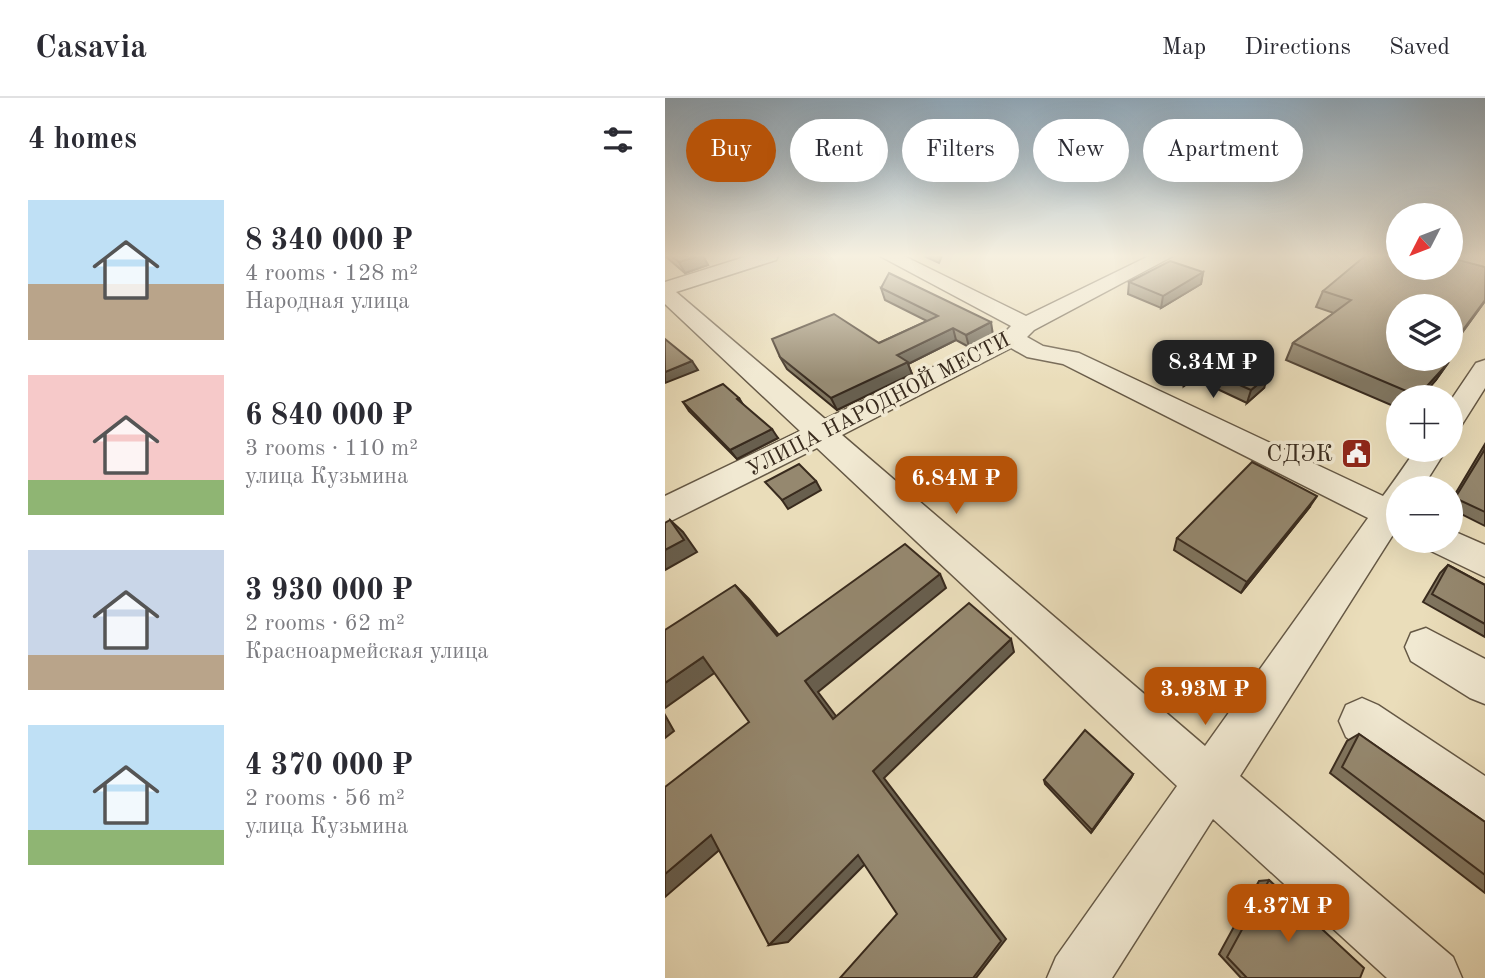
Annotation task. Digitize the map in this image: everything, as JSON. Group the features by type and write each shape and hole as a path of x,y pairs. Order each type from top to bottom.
{"street":[{"path":"672,297 1209,782 1432,978"},
{"path":"959,297 1019,332 1035,352 1070,358 1386,500"},
{"name":"УЛИЦА НАРОДНОЙ МЕСТИ","path":"665,511 1086,297"},
{"path":"1463,402 1485,368"},
{"path":"1077,978 1386,523"},
{"path":"1463,551 1485,562"},
{"path":"1426,647 1485,682"},
{"path":"1362,721 1485,806"}],"building":[{"path":"899,297 939,297 991,322 966,335 953,328 897,355 908,362 831,398 780,357 772,339 834,314 879,343 938,316"},
{"path":"1342,297 1386,297 1386,371 1441,371 1428,385 1392,385 1293,343 1351,300"},
{"path":"1463,297 1485,297 1463,330"},
{"path":"665,339 692,361 665,372"},
{"path":"1195,344 1269,375 1251,390 1197,366 1187,373 1166,364"},
{"path":"723,384 772,429 730,450 683,402"},
{"path":"1485,449 1485,512 1463,502 1463,485"},
{"path":"1252,462 1317,496 1247,582 1177,538"},
{"path":"799,464 816,481 782,500 765,482"},
{"path":"670,520 684,540 665,550 665,523"},
{"path":"905,544 940,574 805,681 833,719 969,603 1011,639 873,771 1001,941 973,978 840,978 897,914 858,855 769,945 711,835 665,874 665,787 749,722 703,657 665,683 665,630 735,585 777,636"},
{"path":"1448,565 1485,585 1485,624 1432,594"},
{"path":"1085,730 1133,774 1092,830 1044,780"},
{"path":"1359,734 1485,822 1485,875 1342,767"},
{"path":"1269,880 1364,968 1360,978 1247,978 1227,957"}],"place":[{"name":"СДЭК","path":"1356,453"}]}
